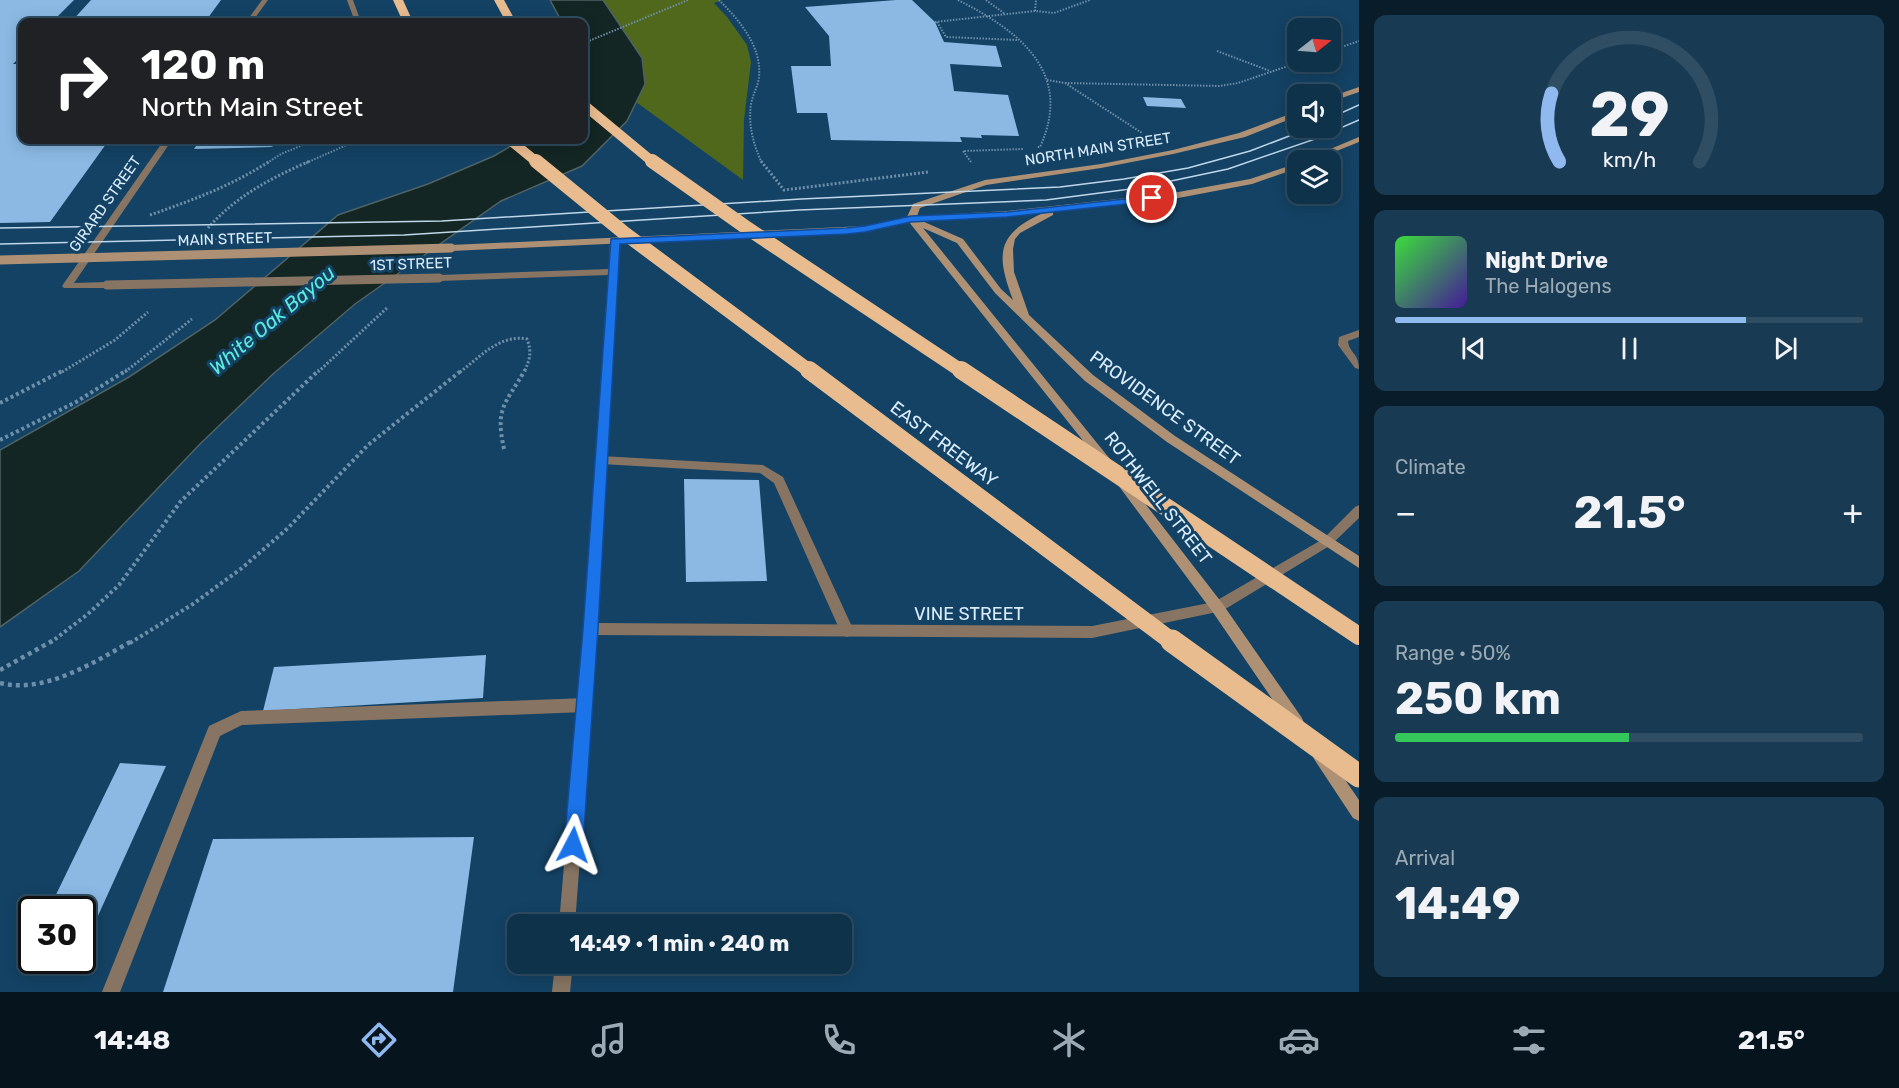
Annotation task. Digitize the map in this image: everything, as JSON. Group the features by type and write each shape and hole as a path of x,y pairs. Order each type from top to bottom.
{"highway":[{"path":"398,0 406,18"},
{"path":"499,0 509,18"},
{"path":"588,108 659,167 744,226 1359,636"},
{"name":"EAST FREEWAY","path":"515,144 623,232 1228,683 1359,776"},
{"path":"1228,683 1359,789"}],"main road":[{"path":"1341,96 1359,89"},
{"name":"NORTH MAIN STREET","path":"911,219 916,206 985,183 1173,153 1242,135 1287,117"},
{"path":"1332,150 1359,139"},
{"name":"NORTH MAIN STREET","path":"450,248 847,231 911,219 1007,214 1220,188 1252,181 1287,169"},
{"path":"1025,319 1007,263 1010,239 1018,230 1056,209"},
{"name":"PROVIDENCE STREET","path":"911,219 960,241 999,291 1025,319 1089,378 1171,439 1359,563"},
{"name":"ROTHWELL STREET","path":"911,219 1102,456 1217,607 1359,813"},
{"name":"MAIN STREET","path":"0,260 450,248"}],"street":[{"path":"252,18 265,0"},
{"path":"350,0 357,18"},
{"name":"GIRARD STREET","path":"67,286 165,144"},
{"path":"568,914 591,629 615,241"},
{"name":"1ST STREET","path":"67,286 613,272"},
{"path":"1359,333 1343,339 1343,345 1359,366"},
{"path":"601,460 763,469 779,480 847,631"},
{"name":"VINE STREET","path":"591,629 1092,633 1217,607 1327,542 1359,510"},
{"path":"111,992 214,731 241,718 585,705"},
{"path":"561,992 563,974"}],"path":[{"path":"588,41 688,0"},
{"path":"719,0 741,26 755,49 759,76 749,119 751,134 759,157 776,184 784,190 929,172"},
{"path":"958,0 988,16 1018,40 1038,61 1047,80 1052,99 1052,112 1040,147 1002,151 963,151 974,167"},
{"path":"986,0 1005,14"},
{"path":"1035,11 1036,0"},
{"path":"1018,40 946,37 936,22 1035,11 1054,14 1090,0"},
{"path":"1341,47 1359,41"},
{"path":"1217,51 1271,72"},
{"path":"1047,80 1065,83 1220,86 1238,83 1287,66"},
{"path":"1065,83 1145,135"},
{"path":"152,214 238,181 281,154 305,144"},
{"path":"837,184 842,191"},
{"path":"0,670 12,666 65,631 106,599 131,572 179,503 395,301"},
{"path":"0,440 103,386 169,341 192,319"},
{"path":"0,683 10,686 46,682 70,672 135,642 227,581 288,528 379,435 495,345 506,339 517,337 527,339 532,348 530,360 503,406 499,422 504,449"}],"green space":[{"path":"603,0 722,0 714,3 747,45 751,62 744,120 743,180 636,102 645,84"}],"water":[{"name":"White Oak Bayou","path":"550,0 603,0 642,58 645,84 627,121 582,166 501,201 355,304 273,374 200,444 79,571 0,627 0,450 129,377 215,320 338,215 428,184 494,156 514,144 588,144 588,18 560,18"}],"building":[{"path":"0,0 74,0 56,18 18,18 18,59 13,64 18,64 18,144 106,144 50,222 0,223"},
{"path":"91,0 221,0 208,18 75,18"},
{"path":"912,0 935,22 944,42 996,46 1002,67 950,64 954,91 1008,95 1019,136 960,137 962,142 831,140 827,113 797,113 791,66 831,66 829,36 805,7"},
{"path":"1143,97 1181,99 1186,108 1147,106"},
{"path":"197,144 279,144 271,147 194,149"},
{"path":"684,479 759,480 767,581 686,582"},
{"path":"486,655 483,698 263,711 274,667"},
{"path":"120,763 166,766 96,920 96,896 55,896"},
{"path":"474,837 453,992 163,992 213,839"}],"tram line":[{"path":"1341,113 1359,105"},
{"path":"0,244 404,235 799,210 1046,200 1138,188 1228,169 1315,139 1359,120"},
{"path":"0,228 442,221 801,199 1060,187 1188,168 1250,151 1287,137"}],"route":[{"path":"573,845 591,629 615,241 847,231 911,219 1007,214 1152,198"}]}
